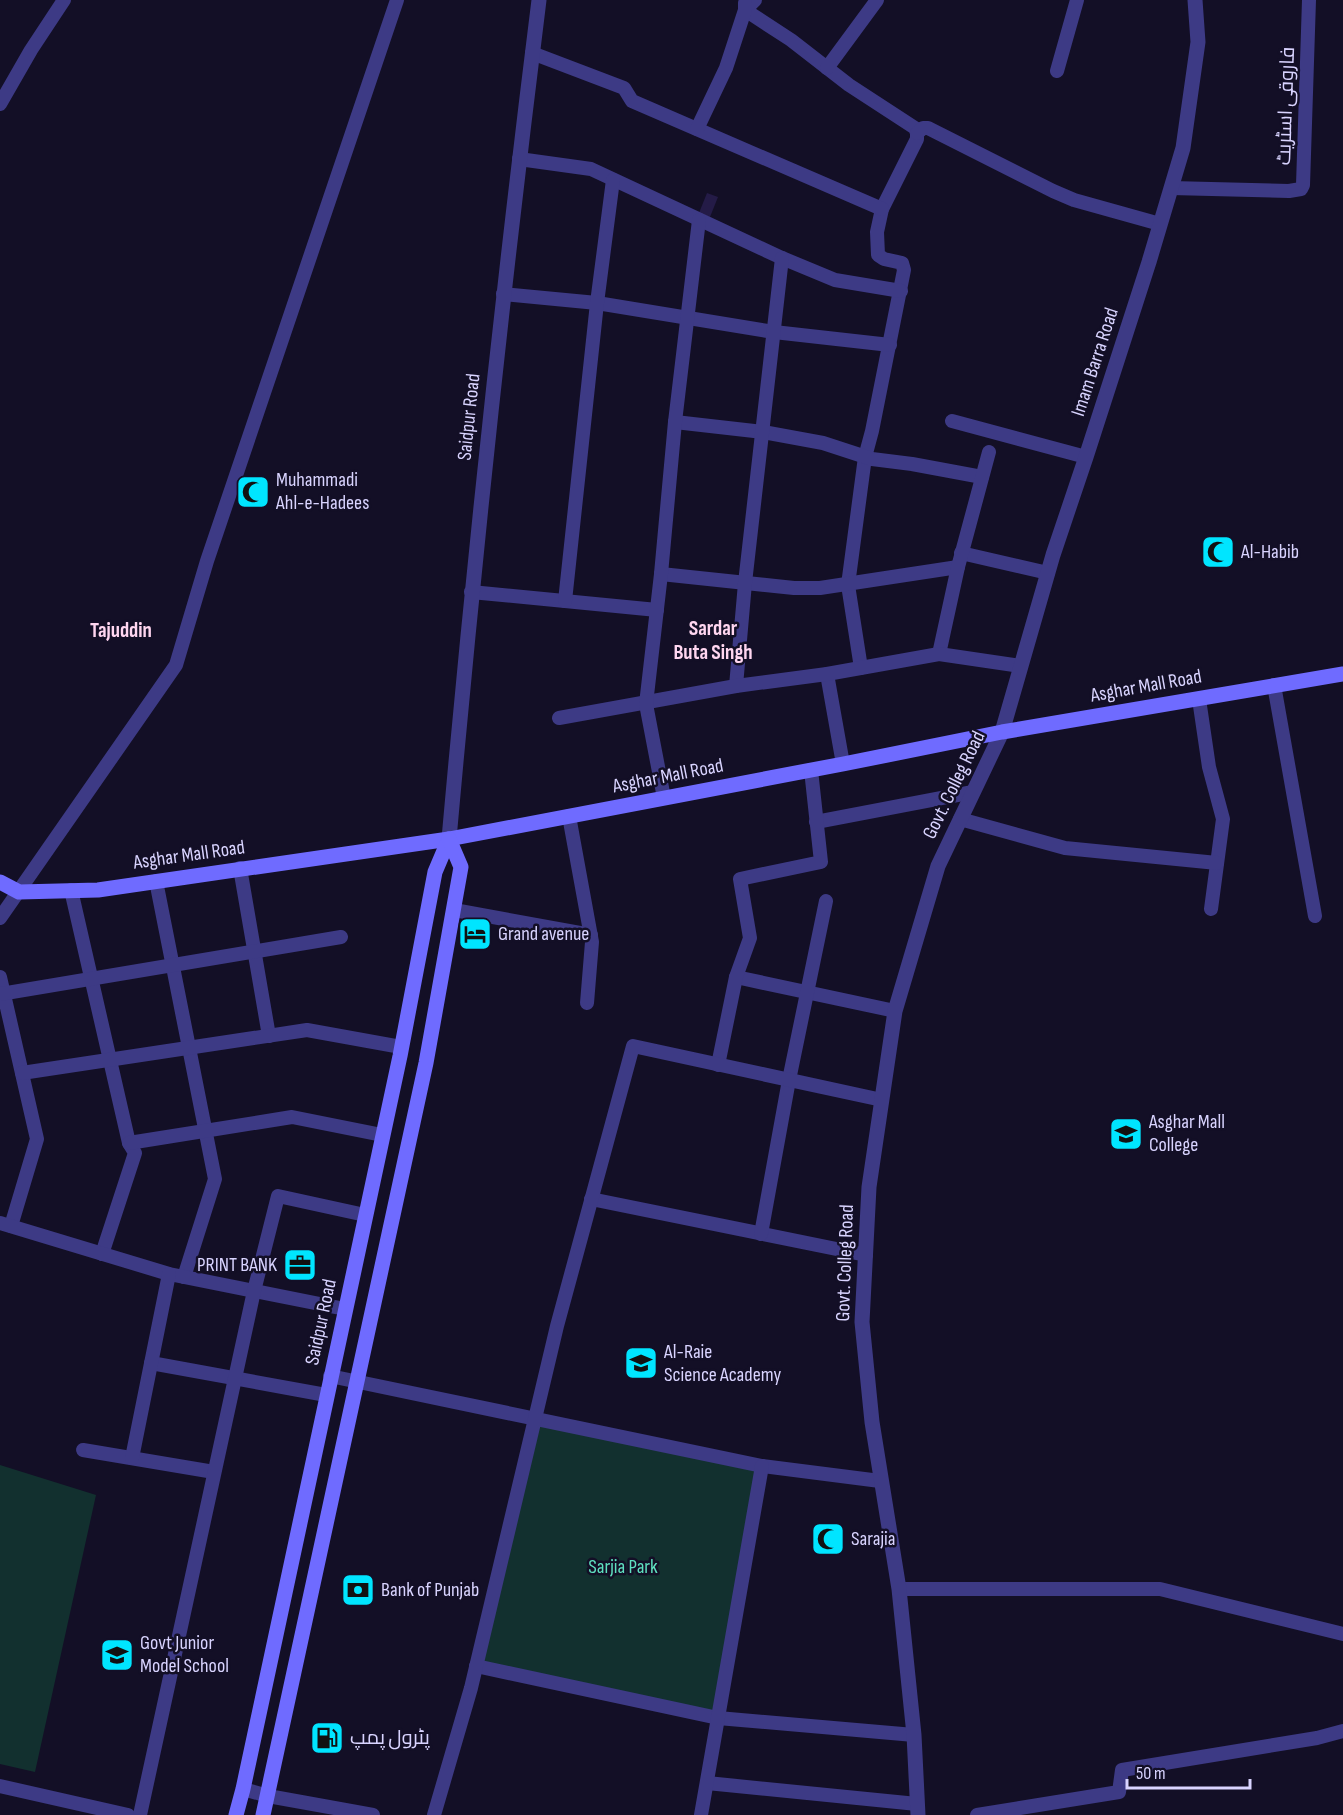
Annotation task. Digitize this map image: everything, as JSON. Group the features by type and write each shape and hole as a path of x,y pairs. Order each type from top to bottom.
{"main road":[{"name":"Asghar Mall Road","path":"0,882 19,892 98,890 450,839 1002,732 1343,674"},
{"name":"Saidpur Road","path":"263,1815 426,1063 461,867 450,839"},
{"name":"Saidpur Road","path":"236,1815 401,1047 435,872 450,839"}],"street":[{"path":"0,104 31,50 64,0"},
{"path":"0,918 176,665 207,561 398,0"},
{"name":"Saidpur Road","path":"450,839 471,592 503,294 539,0"},
{"path":"827,68 878,0"},
{"path":"1057,71 1077,0"},
{"name":"Imam Barra Road","path":"1002,732 1048,573 1183,148 1198,42 1195,0"},
{"name":"فاروقی اسٹریٹ","path":"1171,188 1289,191 1301,189 1304,186 1309,0"},
{"path":"697,129 726,68 748,3 849,85 915,128 917,133 917,139 882,209 876,232 878,255 884,259 902,263 904,270 865,457 848,585 861,668"},
{"path":"532,54 624,88 632,101 882,209"},
{"path":"917,133 923,128 928,128 1074,200 1160,224"},
{"path":"519,159 591,169 782,258 835,280 901,291"},
{"path":"565,601 597,303 613,180"},
{"path":"664,798 646,704 675,422 699,220"},
{"path":"736,686 745,583 782,258"},
{"path":"503,294 597,303 774,332 890,345"},
{"path":"952,421 1086,457"},
{"path":"675,422 763,432 823,443 865,457 893,463 912,464 982,477"},
{"path":"939,654 958,567 989,452"},
{"path":"962,553 1048,573"},
{"path":"661,574 794,588 820,588 958,567"},
{"path":"471,592 657,610"},
{"path":"559,718 736,686 827,674 939,654 1021,666"},
{"path":"827,674 843,764"},
{"path":"1274,685 1315,916"},
{"path":"1199,699 1209,766 1224,819 1211,909"},
{"name":"Govt. Colleg Road","path":"918,1810 914,1736 899,1589 880,1481 862,1322 869,1187 895,1011 938,866 1002,732"},
{"path":"718,1065 736,976 750,938 740,879 821,862 811,770"},
{"path":"816,822 973,792"},
{"path":"569,816 592,942 587,1003"},
{"path":"960,819 1065,848 1218,863"},
{"path":"240,868 269,1036"},
{"path":"156,881 215,1179 184,1277"},
{"path":"71,890 129,1143 135,1153 102,1254"},
{"path":"761,1234 789,1080 826,901"},
{"path":"454,910 591,934"},
{"path":"2,993 341,938"},
{"path":"0,976 2,993 37,1138 6,1224 169,1274 345,1309"},
{"path":"736,976 895,1011"},
{"path":"22,1073 307,1030 401,1047"},
{"path":"434,1815 476,1665 556,1326 633,1046 882,1100"},
{"path":"129,1143 292,1117 382,1135"},
{"path":"140,1815 254,1291 278,1196 365,1215"},
{"path":"591,1199 866,1254"},
{"path":"132,1458 169,1274"},
{"path":"151,1363 327,1395"},
{"path":"330,1376 762,1466 880,1481"},
{"path":"83,1450 214,1472"},
{"path":"701,1815 762,1466"},
{"path":"899,1589 1160,1589 1343,1634"},
{"path":"476,1665 718,1718 914,1736"},
{"path":"977,1815 1119,1792 1122,1770 1317,1738 1343,1731"},
{"path":"707,1782 918,1810"},
{"path":"0,1786 92,1811 128,1815"},
{"path":"243,1789 268,1796 373,1815"}],"green space":[{"name":"Sarjia Park","path":"535,1418 762,1466 718,1718 476,1666"},
{"path":"0,1465 96,1495 35,1772 0,1764"}],"building":[{"path":"707,193 718,197 710,217 699,213"}],"place":[{"name":"Muhammadi Ahl-e-Hadees","path":"253,492"},
{"name":"Al-Habib","path":"1218,552"},
{"name":"Grand avenue","path":"475,934"},
{"name":"Asghar Mall College","path":"1126,1134"},
{"name":"PRINT BANK","path":"300,1265"},
{"name":"Al-Raie Science Academy","path":"641,1363"},
{"name":"Sarajia","path":"828,1539"},
{"name":"Bank of Punjab","path":"358,1590"},
{"name":"Govt Junior Model School","path":"117,1655"},
{"name":"پٹرول پمپ","path":"327,1738"}],"district":[{"name":"Tajuddin","path":"121,630"},
{"name":"Sardar Buta Singh","path":"713,640"}]}
